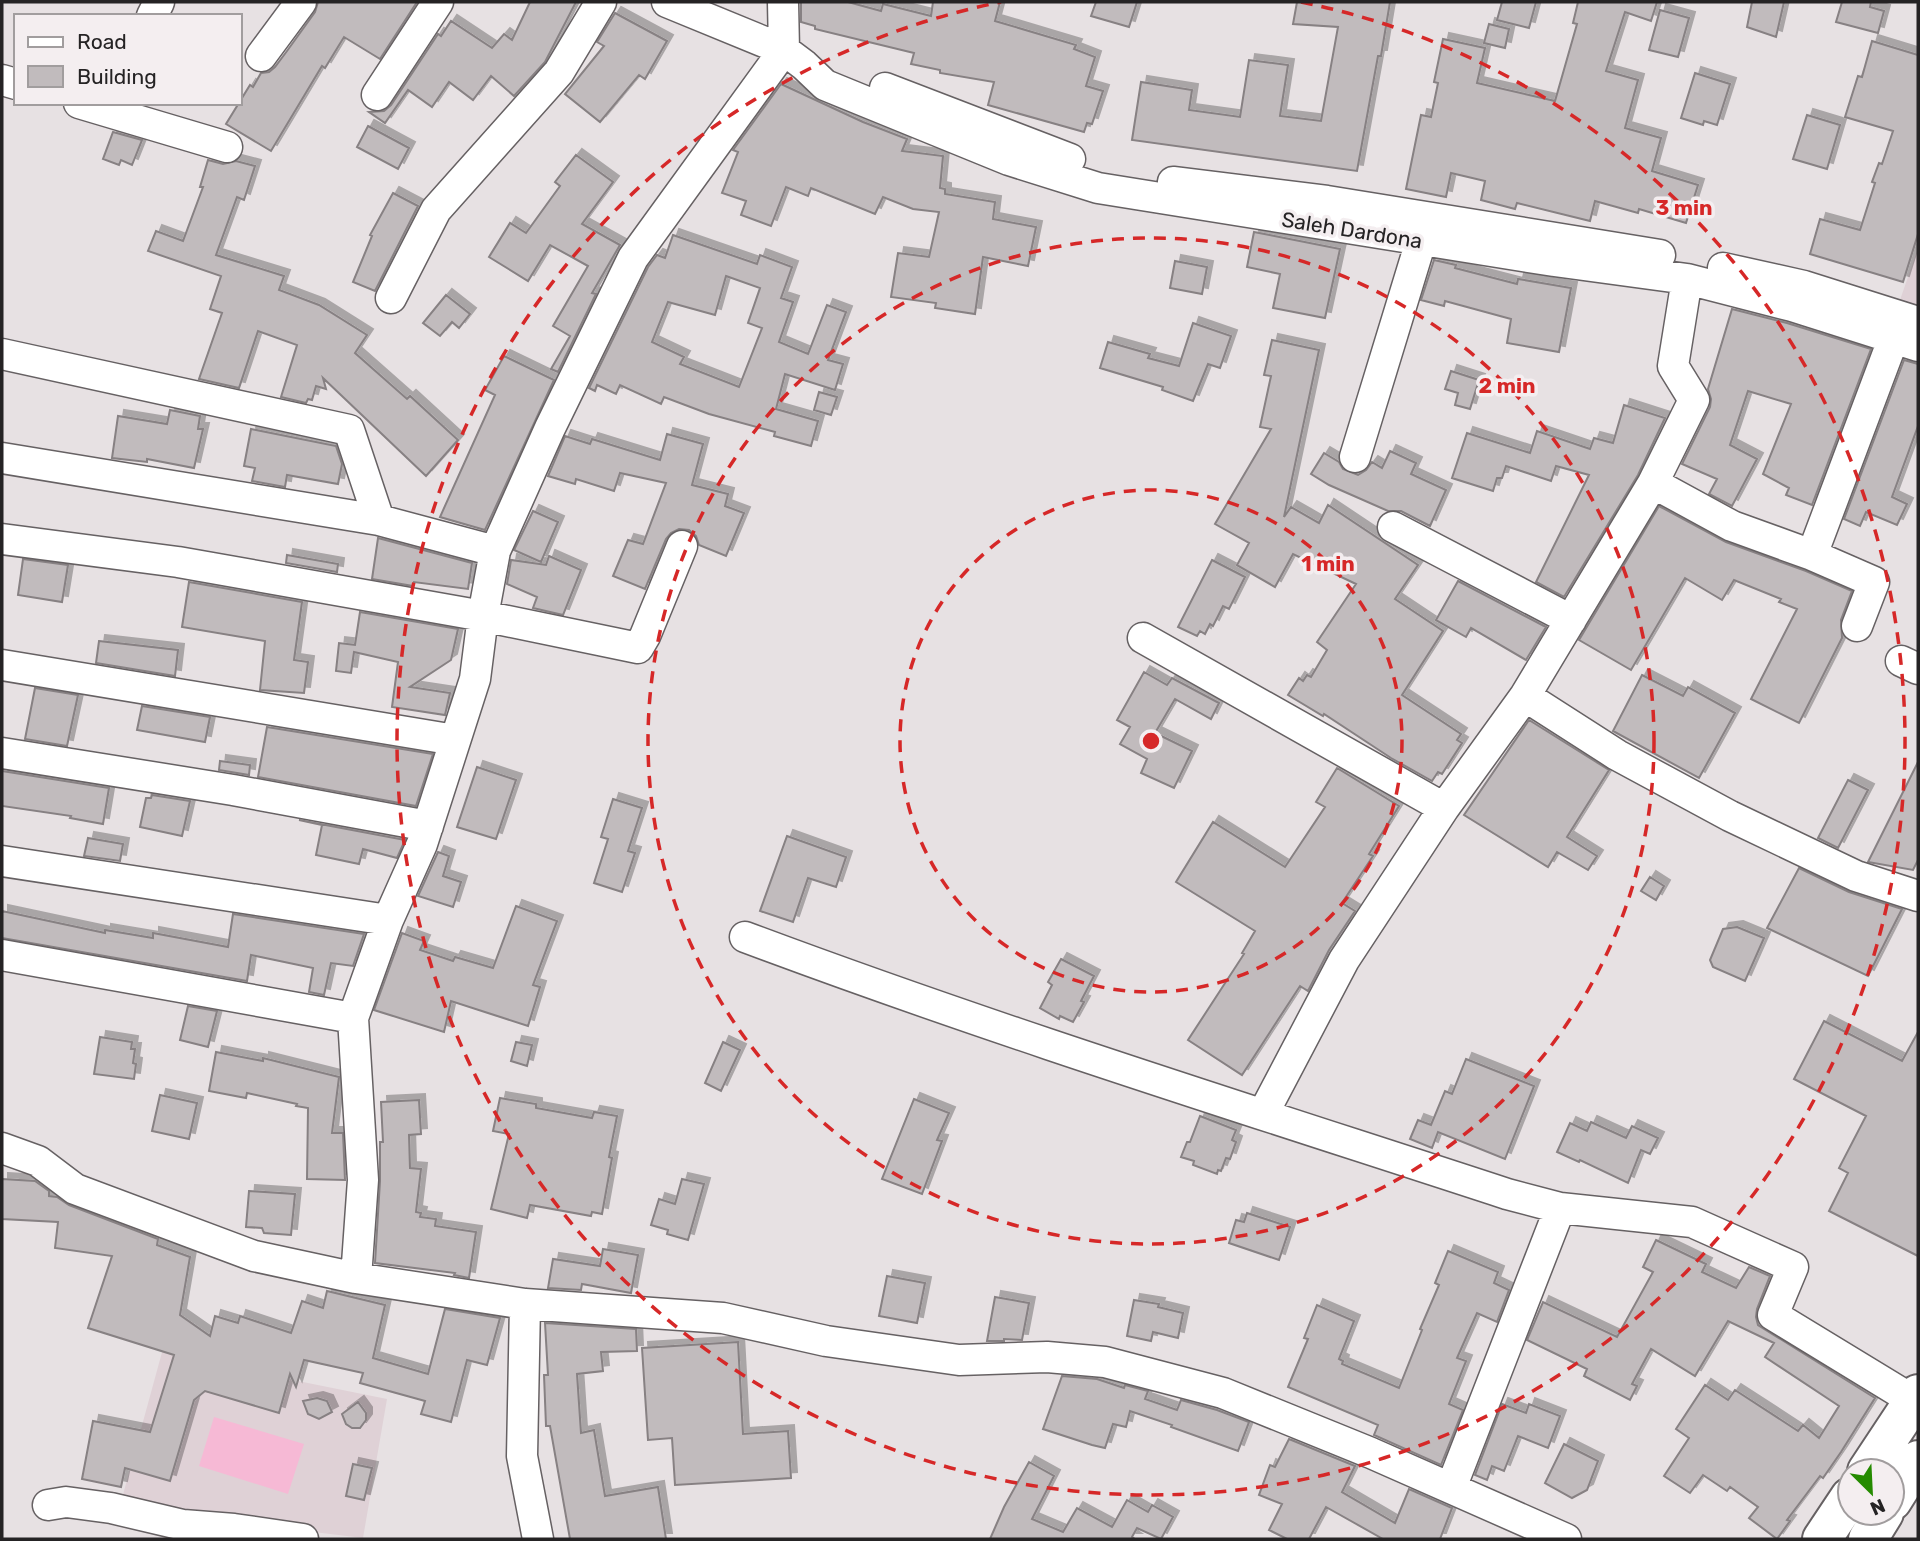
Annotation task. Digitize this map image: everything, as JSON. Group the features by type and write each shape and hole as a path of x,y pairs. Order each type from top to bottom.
{"highway":[{"path":"1876,1457 1916,1397"},
{"path":"1906,1479 1918,1460"},
{"path":"1822,1539 1836,1518"}],"street":[{"path":"261,56 301,2"},
{"path":"377,95 439,2"},
{"path":"391,298 436,211 559,72 601,2"},
{"name":"Saleh Dardona","path":"667,2 794,57 831,67 1105,171 1149,180 1327,201 1674,258 1804,286 1910,335"},
{"path":"356,1278 363,1180 353,1018 388,920 428,826 475,679 495,551 550,428 633,258 794,57 783,2"},
{"name":"Saleh Dardona","path":"794,57 825,85 1009,160 1098,188 1421,241 1686,279 1910,335"},
{"path":"86,105 227,148"},
{"path":"1355,457 1421,241"},
{"path":"1263,1114 1344,960 1444,808 1525,696 1653,483 1694,400 1674,366 1686,279"},
{"path":"1812,555 1910,335"},
{"path":"2,354 349,430 379,520"},
{"path":"2,458 379,520 495,551"},
{"path":"1653,483 1732,526 1812,555 1874,582 1857,626"},
{"path":"1393,527 1571,620"},
{"path":"2,539 178,562 483,616 638,648 682,546"},
{"path":"1143,638 1444,808"},
{"path":"2,665 455,740"},
{"path":"1525,696 1617,755 1730,816 1856,876 1918,896"},
{"path":"2,753 282,798 428,826"},
{"path":"2,861 388,920"},
{"path":"745,937 867,982 1507,1194 1560,1208 1692,1222 1793,1267 1773,1315 1916,1397"},
{"path":"2,954 353,1018"},
{"path":"2,1148 38,1161 75,1189 254,1255 356,1278 525,1304 723,1318 826,1341 959,1360 1047,1357 1105,1363 1223,1393 1371,1453 1566,1539"},
{"path":"1451,1488 1560,1208"},
{"path":"525,1304 522,1456 538,1539"},
{"path":"48,1506 66,1502 183,1525 303,1539"}],"shaded area":[{"path":"1918,248 1918,307 1900,300"},
{"path":"164,1345 293,1380 387,1399 363,1538 172,1515 121,1502"},
{"path":"214,1417 304,1444 288,1494 199,1466"}],"building":[{"path":"318,2 417,2 380,59 344,37 325,68 322,66 271,151 226,124 238,105 242,105 242,98 250,85 253,87 261,73 269,72 275,67 315,12"},
{"path":"530,2 576,2 545,62 514,96 491,76 473,100 449,82 432,107 408,90 385,123 369,112 384,111 391,105 438,34 441,36 451,21 492,48 504,34 512,40"},
{"path":"801,2 848,2 881,11 883,4 931,16 933,2 1000,2 995,21 1076,45 1074,49 1095,57 1086,86 1103,91 1092,124 1087,123 1084,132 988,105 994,82 940,73 940,70 911,64 914,53 815,29 815,26 801,22"},
{"path":"1096,2 1137,2 1129,27 1091,16"},
{"path":"1297,2 1390,2 1357,171 1132,140 1141,82 1192,90 1189,110 1240,117 1249,60 1288,65 1280,116 1321,121 1338,27 1293,24"},
{"path":"1502,2 1536,2 1529,28 1497,20"},
{"path":"1578,2 1657,2 1651,21 1625,12 1606,71 1638,80 1625,128 1661,138 1652,171 1698,185 1686,223 1639,209 1638,213 1595,201 1590,221 1517,203 1515,209 1481,200 1485,181 1451,173 1446,197 1406,189 1421,115 1431,117 1438,83 1434,82 1443,39 1485,48 1477,83 1555,101 1577,24 1573,23"},
{"path":"1752,2 1784,2 1776,37 1747,27"},
{"path":"1842,2 1871,2 1870,7 1884,11 1878,33 1836,22"},
{"path":"1660,10 1689,18 1678,57 1649,50"},
{"path":"615,13 667,41 645,79 639,75 600,122 565,94 604,46 597,42"},
{"path":"1489,24 1509,29 1505,48 1484,43"},
{"path":"1872,41 1918,55 1918,234 1903,282 1810,254 1820,219 1860,230 1875,183 1872,182 1879,163 1882,164 1893,131 1845,117 1858,76 1862,77"},
{"path":"1695,73 1730,84 1717,125 1704,121 1703,125 1681,118"},
{"path":"781,84 907,139 902,151 943,156 940,188 945,189 945,194 995,202 993,219 1036,227 1028,266 983,257 975,314 935,308 936,303 891,297 898,253 929,257 939,212 913,209 883,197 875,214 811,188 808,196 786,187 771,226 741,215 746,201 722,193 738,152 733,150"},
{"path":"1807,115 1840,125 1827,169 1793,159"},
{"path":"368,126 409,148 398,169 357,147"},
{"path":"113,132 142,140 132,165 121,160 119,165 103,159"},
{"path":"576,155 613,182 582,224 620,245 592,293 596,294 558,372 551,369 570,336 553,326 588,266 550,245 528,281 489,257 510,223 526,233 560,186 555,182"},
{"path":"208,160 223,164 236,161 255,166 244,200 237,197 216,255 284,276 279,290 319,305 367,335 355,353 407,399 410,396 458,440 426,476 323,378 326,389 316,386 312,400 308,399 306,403 281,397 297,345 258,331 239,388 199,379 222,313 210,309 221,276 148,251 156,231 183,241 203,187 200,187"},
{"path":"393,193 418,206 375,291 353,282 372,236 370,235"},
{"path":"1254,232 1340,249 1325,318 1273,308 1280,274 1247,267"},
{"path":"673,235 757,264 760,255 792,267 781,298 793,302 779,342 808,354 827,305 846,312 828,360 843,364 835,390 785,374 776,409 818,421 811,446 774,436 775,432 709,414 664,397 661,404 620,385 616,394 597,385 595,391 589,388 648,267 657,255 665,258","holes":["726,276 760,288 748,323 762,328 739,387 680,364 684,357 652,342 668,302 715,315"]},
{"path":"1434,260 1517,284 1518,279 1571,288 1559,352 1507,343 1511,319 1445,301 1444,306 1421,300"},
{"path":"1175,261 1207,267 1202,294 1170,288"},
{"path":"446,295 470,314 459,328 452,322 440,336 423,323"},
{"path":"1732,309 1871,349 1812,505 1786,495 1789,488 1763,474 1791,404 1748,391 1730,445 1757,459 1732,506 1709,494 1717,479 1682,464 1710,407 1708,389"},
{"path":"1193,323 1231,336 1220,368 1208,364 1193,401 1162,390 1163,387 1100,368 1108,342 1150,354 1148,358 1179,366"},
{"path":"1272,340 1319,350 1284,517 1291,507 1319,523 1328,505 1418,565 1395,599 1443,631 1402,695 1461,734 1457,740 1462,743 1442,774 1438,772 1432,781 1324,714 1323,716 1288,695 1299,678 1303,681 1307,675 1311,677 1327,650 1317,642 1356,584 1293,554 1275,587 1237,565 1249,543 1215,524 1271,429 1260,427 1271,376 1264,375"},
{"path":"504,356 554,380 485,530 440,517 495,395 485,390"},
{"path":"1904,360 1918,364 1918,426 1892,497 1907,504 1897,525 1866,512 1860,526 1844,519"},
{"path":"1451,371 1479,380 1470,409 1455,405 1458,393 1445,389"},
{"path":"819,392 837,397 831,415 814,410"},
{"path":"1624,405 1665,418 1638,475 1564,597 1536,582 1589,475 1556,466 1551,481 1506,466 1502,478 1497,478 1493,491 1452,478 1467,433 1530,453 1537,431 1590,449 1594,438 1613,443"},
{"path":"170,410 200,416 198,429 203,429 194,468 147,459 147,462 112,458 118,416 167,424"},
{"path":"251,429 336,446 342,464 338,484 287,475 285,487 252,481 255,468 244,466"},
{"path":"667,434 703,444 692,485 728,494 725,506 744,513 726,556 699,545 696,536 689,530 679,529 671,533 645,589 613,576 628,540 643,544 666,483 620,473 614,491 576,479 575,484 548,476 565,436 590,444 592,439 660,460"},
{"path":"1390,451 1416,463 1411,474 1446,490 1430,526 1401,511 1388,511 1329,485 1311,474 1324,453 1339,462 1343,469 1358,475 1372,462 1382,468"},
{"path":"1659,506 1726,542 1852,591 1841,620 1842,638 1799,723 1751,699 1797,609 1779,602 1781,599 1734,580 1722,600 1685,578 1631,670 1579,640"},
{"path":"533,511 558,522 541,562 514,550"},
{"path":"378,538 472,563 468,589 414,582 413,586 372,579"},
{"path":"287,555 338,564 337,572 286,563"},
{"path":"549,556 581,570 563,615 533,608 537,597 507,584 511,560 546,565"},
{"path":"23,559 68,565 62,602 18,595"},
{"path":"1212,560 1245,577 1229,609 1223,606 1213,626 1210,624 1205,634 1200,631 1197,636 1178,627"},
{"path":"1458,581 1546,627 1526,660 1471,628 1466,637 1436,620"},
{"path":"189,582 302,602 294,660 308,662 304,693 260,690 265,641 182,627"},
{"path":"360,612 458,629 451,660 410,687 450,693 445,715 392,707 398,662 354,652 351,673 336,671 339,643 355,645"},
{"path":"99,641 178,650 175,676 96,663"},
{"path":"1144,672 1167,685 1172,678 1219,703 1211,719 1175,699 1155,733 1192,751 1174,788 1141,773 1147,759 1120,744 1130,727 1117,720"},
{"path":"1642,675 1683,696 1688,687 1735,713 1699,778 1613,731"},
{"path":"35,688 78,695 67,746 25,739"},
{"path":"142,706 210,717 205,742 137,730"},
{"path":"1529,720 1609,770 1567,837 1597,856 1588,870 1557,852 1548,867 1464,815"},
{"path":"267,727 433,754 416,806 258,777"},
{"path":"220,761 250,765 249,775 219,770"},
{"path":"1918,762 1918,860 1913,870 1868,862"},
{"path":"477,767 516,780 496,839 457,827"},
{"path":"1337,768 1399,806 1369,854 1373,856 1342,903 1355,911 1329,950 1308,991 1300,986 1242,1075 1188,1040 1244,954 1242,953 1255,931 1176,882 1213,822 1285,867 1325,807 1316,802"},
{"path":"2,771 109,788 103,824 70,818 71,816 2,806"},
{"path":"1848,780 1868,790 1838,848 1818,838"},
{"path":"152,795 190,801 182,836 140,827 146,798 151,798"},
{"path":"613,799 642,808 628,851 635,853 622,892 594,883 608,839 601,837"},
{"path":"299,820 405,840 397,858 363,849 359,864 316,855 322,825"},
{"path":"787,836 846,857 836,887 808,878 793,922 760,911"},
{"path":"88,838 123,844 120,861 84,856"},
{"path":"438,852 449,856 443,876 461,882 453,907 418,896"},
{"path":"1799,868 1849,892 1902,909 1868,976 1767,928"},
{"path":"1650,877 1664,886 1656,900 1641,891"},
{"path":"516,906 557,921 533,985 540,987 528,1026 451,1001 444,1032 374,1010 402,933 424,941 420,950 453,961 455,957 493,968"},
{"path":"2,911 105,933 105,930 153,938 153,933 228,947 233,914 364,934 353,966 331,963 324,995 309,992 313,968 251,955 247,981 2,938"},
{"path":"1737,927 1764,938 1745,981 1713,967 1710,960 1723,929"},
{"path":"1061,959 1094,976 1073,1022 1060,1016 1059,1019 1040,1008 1052,985 1048,982"},
{"path":"188,1006 217,1011 208,1047 180,1040"},
{"path":"1824,1021 1902,1061 1918,1032 1918,1256 1829,1211 1848,1173 1839,1168 1866,1116 1794,1079"},
{"path":"100,1037 132,1042 131,1049 135,1049 133,1063 136,1064 134,1079 94,1074"},
{"path":"516,1042 532,1045 527,1066 511,1061"},
{"path":"723,1042 740,1050 721,1091 705,1083"},
{"path":"216,1052 263,1061 263,1058 339,1077 332,1133 343,1133 345,1180 307,1179 308,1108 247,1093 246,1098 209,1091"},
{"path":"1466,1059 1534,1086 1505,1159 1438,1132 1432,1148 1410,1139 1418,1120 1431,1125 1445,1091 1452,1094"},
{"path":"160,1095 197,1103 189,1139 152,1131"},
{"path":"500,1098 536,1104 536,1108 592,1118 594,1112 617,1116 602,1214 592,1212 591,1216 530,1205 527,1218 491,1209 509,1134 493,1131"},
{"path":"914,1099 949,1113 937,1140 942,1141 922,1194 882,1179"},
{"path":"419,1100 421,1134 409,1135 410,1168 421,1169 416,1212 421,1213 420,1217 436,1219 435,1226 476,1232 469,1278 454,1275 455,1273 375,1263 380,1142 383,1142 381,1102"},
{"path":"1200,1116 1236,1130 1232,1140 1236,1142 1230,1159 1226,1158 1217,1174 1193,1165 1194,1161 1181,1157"},
{"path":"1591,1122 1626,1138 1632,1126 1658,1138 1650,1154 1641,1150 1628,1183 1557,1152 1570,1123 1587,1131"},
{"path":"2,1179 35,1181 49,1191 49,1196 158,1239 157,1245 190,1257 180,1315 210,1336 215,1316 238,1323 240,1316 291,1333 302,1301 323,1308 327,1291 385,1305 373,1358 428,1374 445,1309 500,1318 487,1365 467,1360 451,1422 421,1414 425,1401 360,1383 363,1373 304,1360 296,1387 290,1374 279,1413 205,1391 194,1400 170,1481 125,1468 121,1487 82,1479 93,1421 150,1432 174,1355 88,1328 112,1256 55,1248 58,1222 2,1219"},
{"path":"682,1179 704,1184 688,1240 667,1234 668,1230 651,1225 659,1199 675,1204"},
{"path":"249,1191 295,1194 291,1235 264,1233 262,1228 246,1227"},
{"path":"1247,1213 1290,1227 1279,1260 1229,1243 1236,1220 1244,1222"},
{"path":"1656,1240 1706,1264 1702,1272 1736,1288 1749,1267 1770,1276 1757,1309 1758,1325 1875,1398 1823,1478 1820,1476 1787,1520 1790,1521 1777,1539 1749,1518 1758,1507 1730,1487 1727,1491 1703,1475 1690,1493 1664,1476 1689,1438 1676,1429 1705,1385 1728,1400 1735,1390 1798,1431 1803,1425 1819,1438 1839,1406 1765,1357 1774,1343 1728,1321 1695,1376 1651,1349 1632,1384 1637,1386 1630,1400 1584,1376 1587,1369 1527,1340 1543,1302 1617,1337 1653,1272 1643,1267"},
{"path":"603,1249 638,1255 631,1293 582,1284 581,1290 548,1288 553,1259 600,1266"},
{"path":"1448,1251 1498,1272 1494,1283 1509,1290 1497,1322 1477,1313 1457,1358 1466,1361 1449,1404 1463,1410 1441,1465 1374,1435 1378,1425 1288,1387 1308,1339 1304,1338 1317,1305 1354,1321 1339,1359 1343,1361 1342,1364 1399,1388 1439,1285 1435,1283"},
{"path":"887,1276 925,1283 917,1323 879,1316"},
{"path":"995,1297 1029,1303 1022,1340 987,1341"},
{"path":"1134,1300 1159,1304 1158,1307 1183,1313 1178,1338 1153,1332 1151,1341 1127,1336"},
{"path":"545,1323 636,1329 637,1351 601,1352 603,1371 577,1374 581,1433 594,1430 605,1496 658,1487 666,1539 570,1539 550,1426 546,1426 544,1375 548,1375"},
{"path":"738,1342 743,1434 788,1431 791,1478 675,1485 672,1438 648,1440 642,1348"},
{"path":"1062,1376 1097,1379 1124,1388 1125,1385 1148,1391 1145,1399 1177,1410 1181,1400 1249,1422 1238,1451 1130,1411 1126,1427 1113,1424 1105,1448 1092,1445 1043,1429"},
{"path":"317,1398 327,1401 332,1412 319,1419 308,1414 303,1401"},
{"path":"358,1402 366,1413 366,1420 360,1428 352,1428 346,1424 342,1414"},
{"path":"1502,1404 1526,1413 1529,1404 1560,1416 1548,1448 1518,1436 1504,1471 1492,1466 1487,1480 1475,1475"},
{"path":"1289,1439 1355,1466 1342,1492 1395,1523 1409,1489 1452,1508 1440,1539 1383,1539 1326,1507 1309,1539 1287,1539 1269,1530 1282,1504 1259,1495 1270,1465 1275,1467"},
{"path":"1564,1444 1598,1461 1587,1490 1572,1498 1545,1483"},
{"path":"1029,1462 1054,1476 1032,1519 1063,1532 1077,1508 1112,1527 1127,1500 1148,1512 1152,1505 1173,1517 1161,1539 1137,1528 1132,1537 1135,1539 990,1539"},
{"path":"353,1464 372,1468 364,1500 346,1496"}]}
